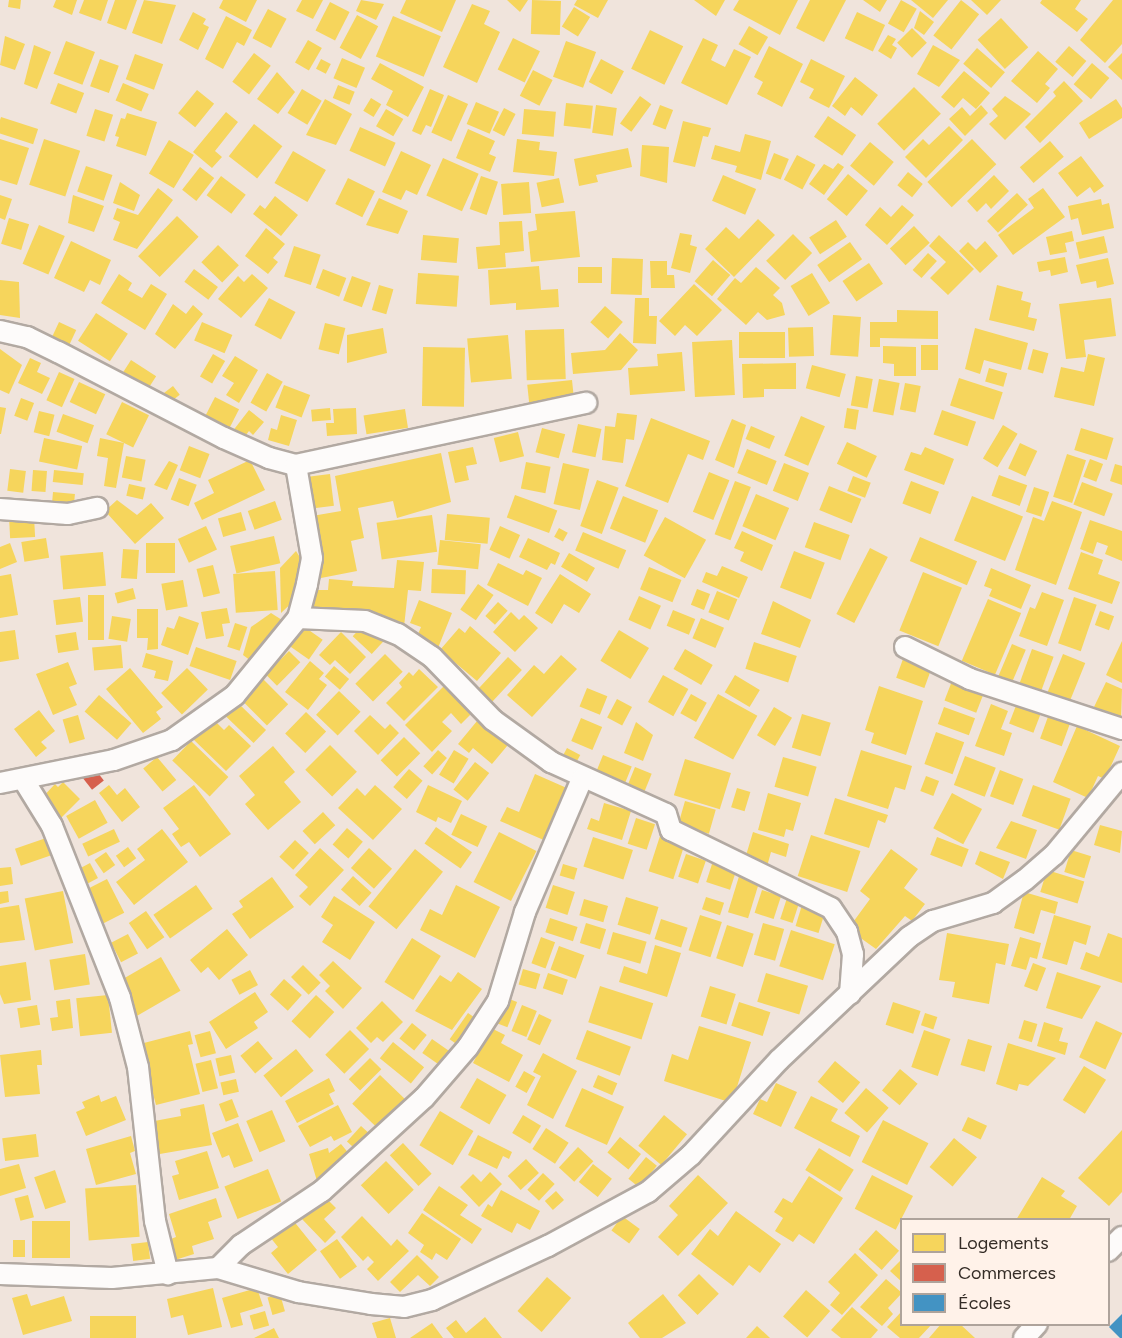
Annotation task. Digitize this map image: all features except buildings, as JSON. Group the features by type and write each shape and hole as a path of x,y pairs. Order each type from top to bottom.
{"street":[{"path":"0,331 37,342 224,438 269,458 296,465 586,404"},
{"path":"0,783 114,760 172,740 235,695 298,618 312,558 296,465"},
{"path":"0,509 68,514 97,508"},
{"path":"298,618 365,621 398,634 432,657 493,720 582,779 666,814 670,830 831,908 847,932 853,954 850,994"},
{"path":"905,647 970,679 1122,729"},
{"path":"0,1274 112,1278 218,1268 298,1292 371,1304 404,1307 432,1300 548,1246 648,1192 691,1155 779,1060 909,937 933,921 993,903 1025,880 1054,855 1122,773"},
{"path":"23,779 51,826 120,998 138,1067 156,1221 168,1274"},
{"path":"218,1268 241,1245 322,1191 424,1098 468,1047 498,1001 525,912 582,779"},
{"path":"1110,1249 1122,1237"},
{"path":"1024,1338 1035,1326"}]}
